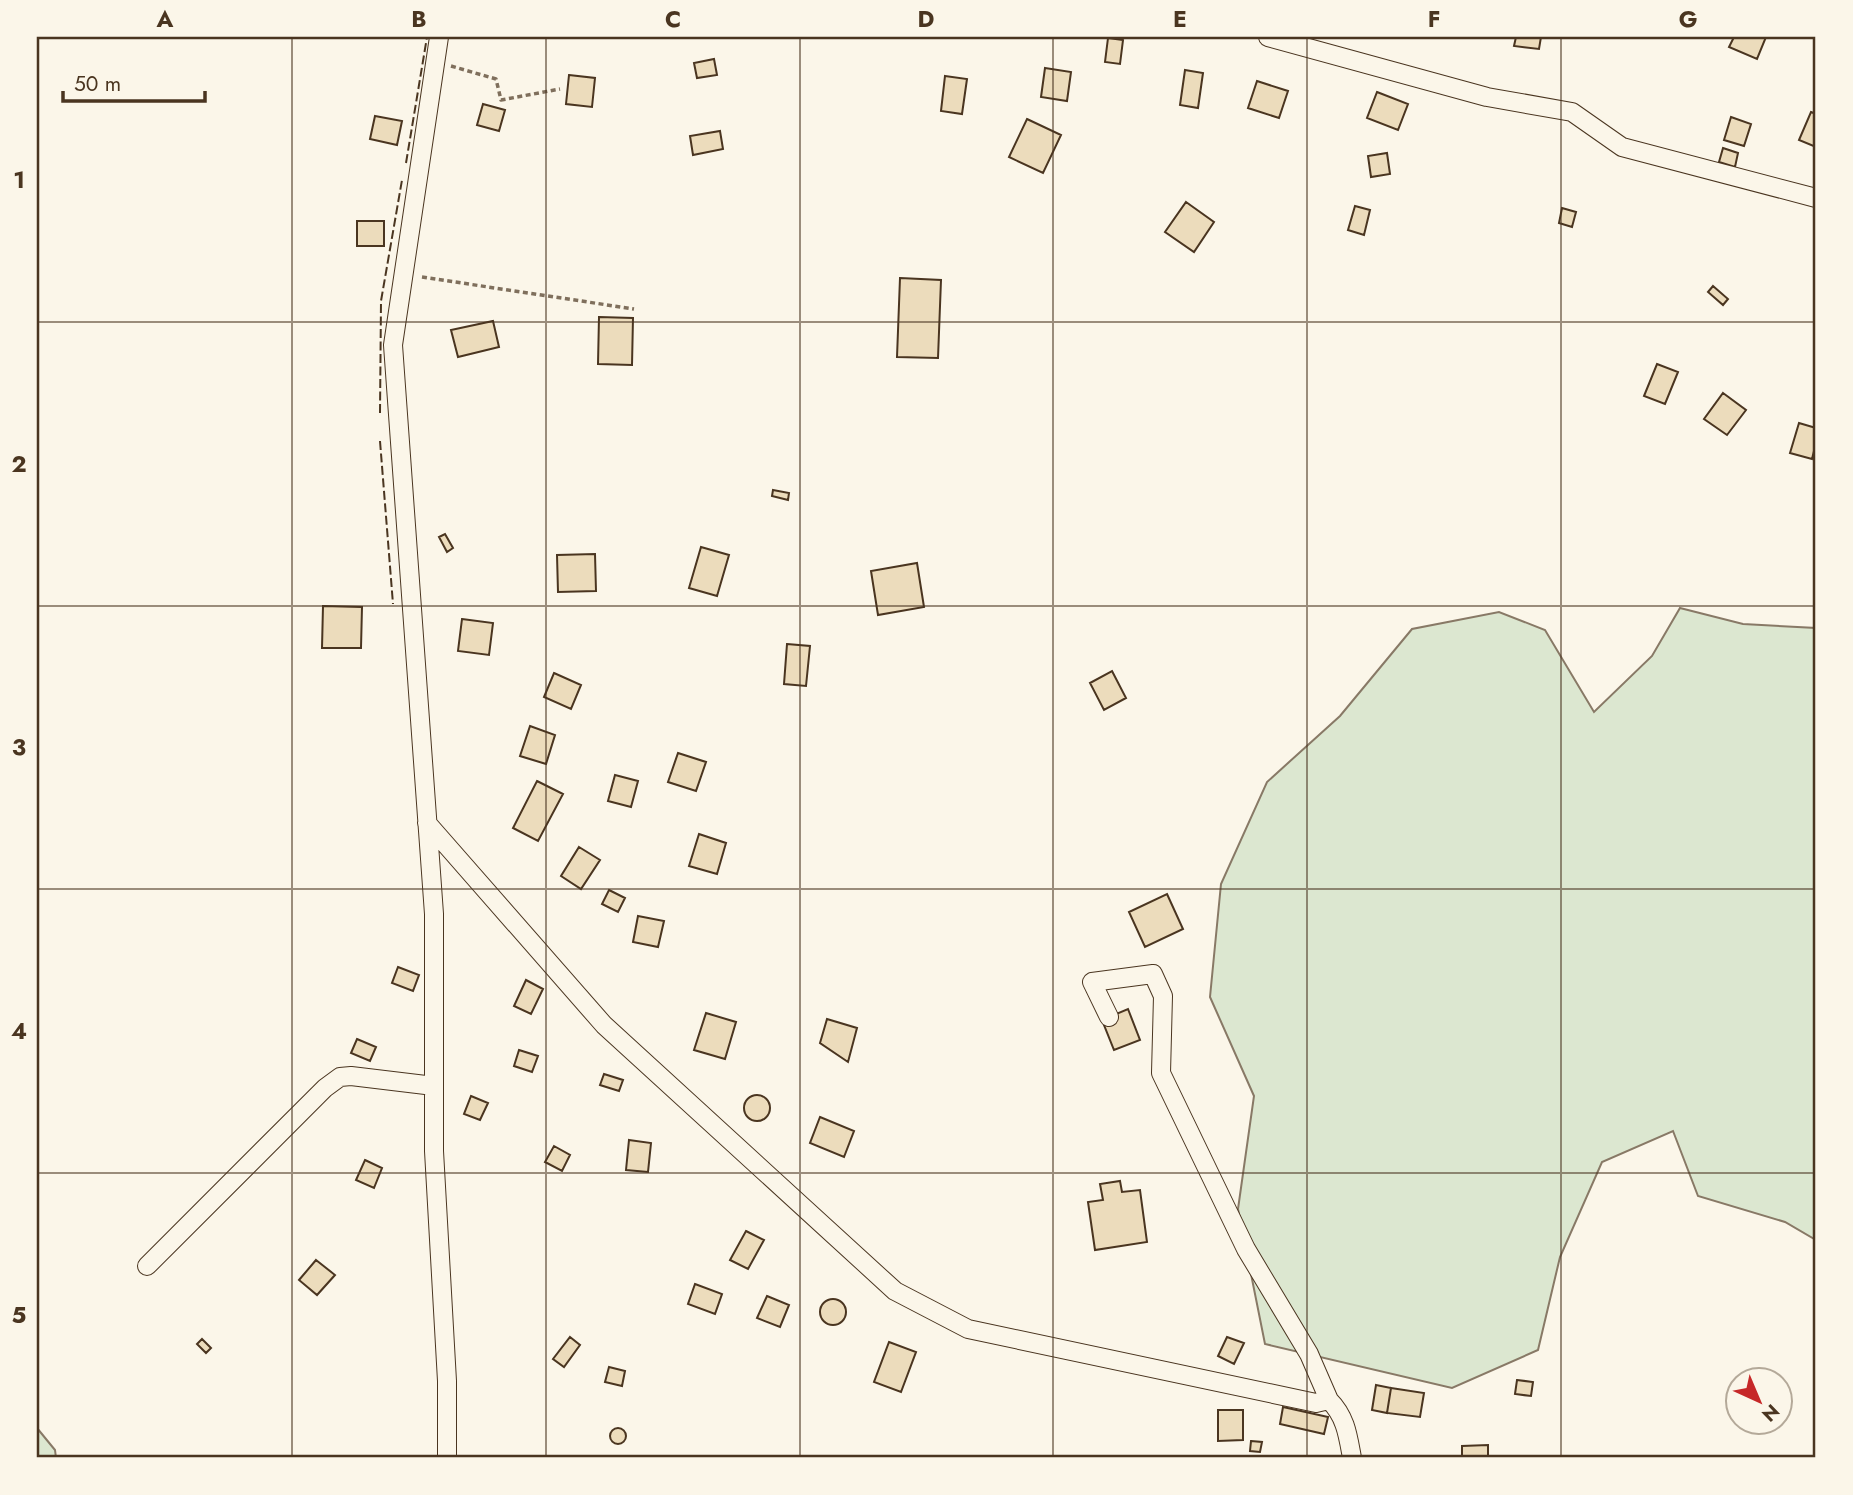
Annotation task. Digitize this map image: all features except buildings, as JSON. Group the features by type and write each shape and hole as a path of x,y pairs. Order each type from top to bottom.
{"street":[{"path":"439,37 393,345 434,914 434,1151 447,1381 447,1458"},
{"path":"1268,37 1487,97 1572,112 1622,147 1816,198"},
{"path":"427,823 604,1025 895,1291 968,1329 1316,1404 1329,1400"},
{"path":"1109,1017 1092,982 1153,974 1163,996 1161,1073 1246,1250 1309,1354 1329,1400 1340,1410 1348,1432 1352,1458"},
{"path":"147,1266 325,1088 340,1077 434,1086"}],"path":[{"path":"436,61 496,79 501,100 560,89"},
{"path":"404,274 634,309"}],"green space":[{"path":"1680,608 1743,624 1816,628 1816,1240 1785,1222 1698,1196 1673,1131 1602,1162 1560,1257 1538,1350 1452,1388 1265,1344 1238,1209 1254,1096 1210,997 1221,884 1267,782 1340,716 1412,629 1499,612 1545,630 1594,712 1652,656"},
{"path":"37,1428 55,1450 56,1458 37,1458"}],"fence":[{"path":"406,163 427,37"},
{"path":"380,413 381,301 402,180"},
{"path":"380,441 393,604"}]}
